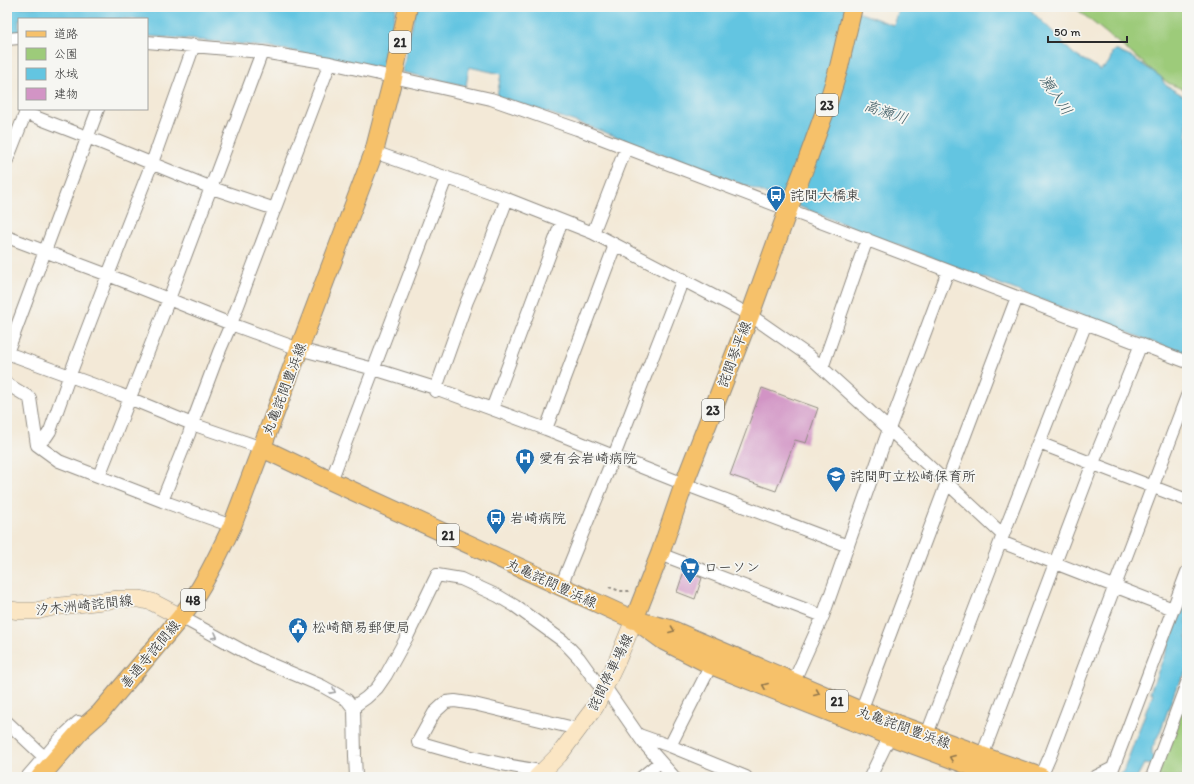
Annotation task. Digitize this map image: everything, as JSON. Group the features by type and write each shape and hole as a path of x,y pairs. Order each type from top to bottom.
{"main road":[{"name":"丸亀詫間豊浜線","path":"408,7 393,78 374,152 262,448 634,620 664,641 711,665 890,736 924,741 982,756 1041,777"},
{"name":"23","path":"790,205 828,103 839,67 853,7"},
{"name":"詫間琴平線","path":"634,620 660,554 684,484 750,316 790,205"},
{"name":"善通寺詫間線","path":"40,777 111,699 181,618 192,602 205,581 232,526 262,448"},
{"name":"汐木洲崎詫間線","path":"7,609 18,611 36,611 53,607 119,599 140,599 152,602 181,618"},
{"name":"丸亀詫間豊浜線","path":"634,620 670,629 861,712 1001,777"},
{"name":"詫間停車場線","path":"540,774 559,755 595,707 617,661 634,620"}],"street":[{"path":"7,39 18,38"},
{"path":"148,42 262,52 330,63 490,99 790,205 867,240 1187,362"},
{"path":"37,445 50,431 69,377 152,163 194,45"},
{"path":"99,476 212,188 262,52"},
{"path":"162,501 275,210 330,63"},
{"path":"98,110 7,353 69,377 130,398 192,424 262,448"},
{"path":"7,160 26,111 212,188 275,210"},
{"path":"593,233 626,148"},
{"path":"374,152 507,199 593,233 750,316 809,356 947,483 1002,539 1054,563 1173,609"},
{"path":"331,481 446,178"},
{"path":"435,389 467,301 478,278 507,199"},
{"path":"492,409 562,221"},
{"path":"7,237 299,349 374,369 492,409 848,546"},
{"path":"822,368 867,240"},
{"path":"546,429 615,245"},
{"path":"794,683 823,616 889,429 948,271"},
{"path":"561,586 614,456 682,279"},
{"path":"861,712 1017,297"},
{"path":"924,741 1086,323"},
{"path":"982,756 1054,563 1141,344"},
{"path":"7,384 30,398 37,445 60,461 162,501 232,526"},
{"path":"1041,777 1187,396"},
{"path":"1039,443 1187,500"},
{"path":"660,554 823,616"},
{"path":"1095,777 1113,768 1187,572"},
{"path":"353,707 377,688 386,675 438,575 461,579 498,596 515,606 572,649 597,683 604,687 639,735 674,777"},
{"path":"181,618 256,658 322,686 347,700 354,709 356,777"},
{"path":"670,746 711,665"},
{"path":"1152,777 1187,683"},
{"path":"27,777 61,738 82,719 111,699"},
{"path":"540,774 527,769 449,752 418,742 434,713 446,702 450,701 474,704 578,729"},
{"path":"7,722 44,757"},
{"path":"639,735 746,777"},
{"path":"870,777 890,736"},
{"path":"642,777 660,762"}],"green space":[{"path":"1074,7 1187,7 1187,91 1168,83"},
{"path":"1187,697 1187,777 1156,777"}],"water":[{"path":"7,7 396,7 384,69 287,50 232,43 148,36 148,18 18,18 18,34 7,35"},
{"path":"416,7 844,7 894,25 900,7 1029,7 1072,53 1099,70 1108,63 1112,52 1115,50 1133,58 1161,77 1167,86 1187,98 1187,355 591,127 497,96 501,74 469,67 466,86 402,72"},
{"path":"1187,598 1187,671 1176,688 1160,732 1152,748 1152,755 1155,760 1153,765 1144,764 1137,777 1118,777 1123,772 1153,693 1150,692"}],"building":[{"path":"762,388 818,408 806,443 795,440 776,491 730,475"},
{"name":"ローソン","path":"684,571 702,578 695,599 677,592"}],"place":[{"name":"詫間大橋東","path":"776,212"},
{"name":"愛有会岩崎病院","path":"525,475"},
{"name":"詫間町立松崎保育所","path":"836,493"},
{"name":"岩崎病院","path":"496,535"},
{"name":"ローソン","path":"690,584"},
{"name":"松崎簡易郵便局","path":"298,644"}],"water label":[{"name":"瀬入川","path":"1056,95"},
{"name":"高瀬川","path":"886,112"}]}
